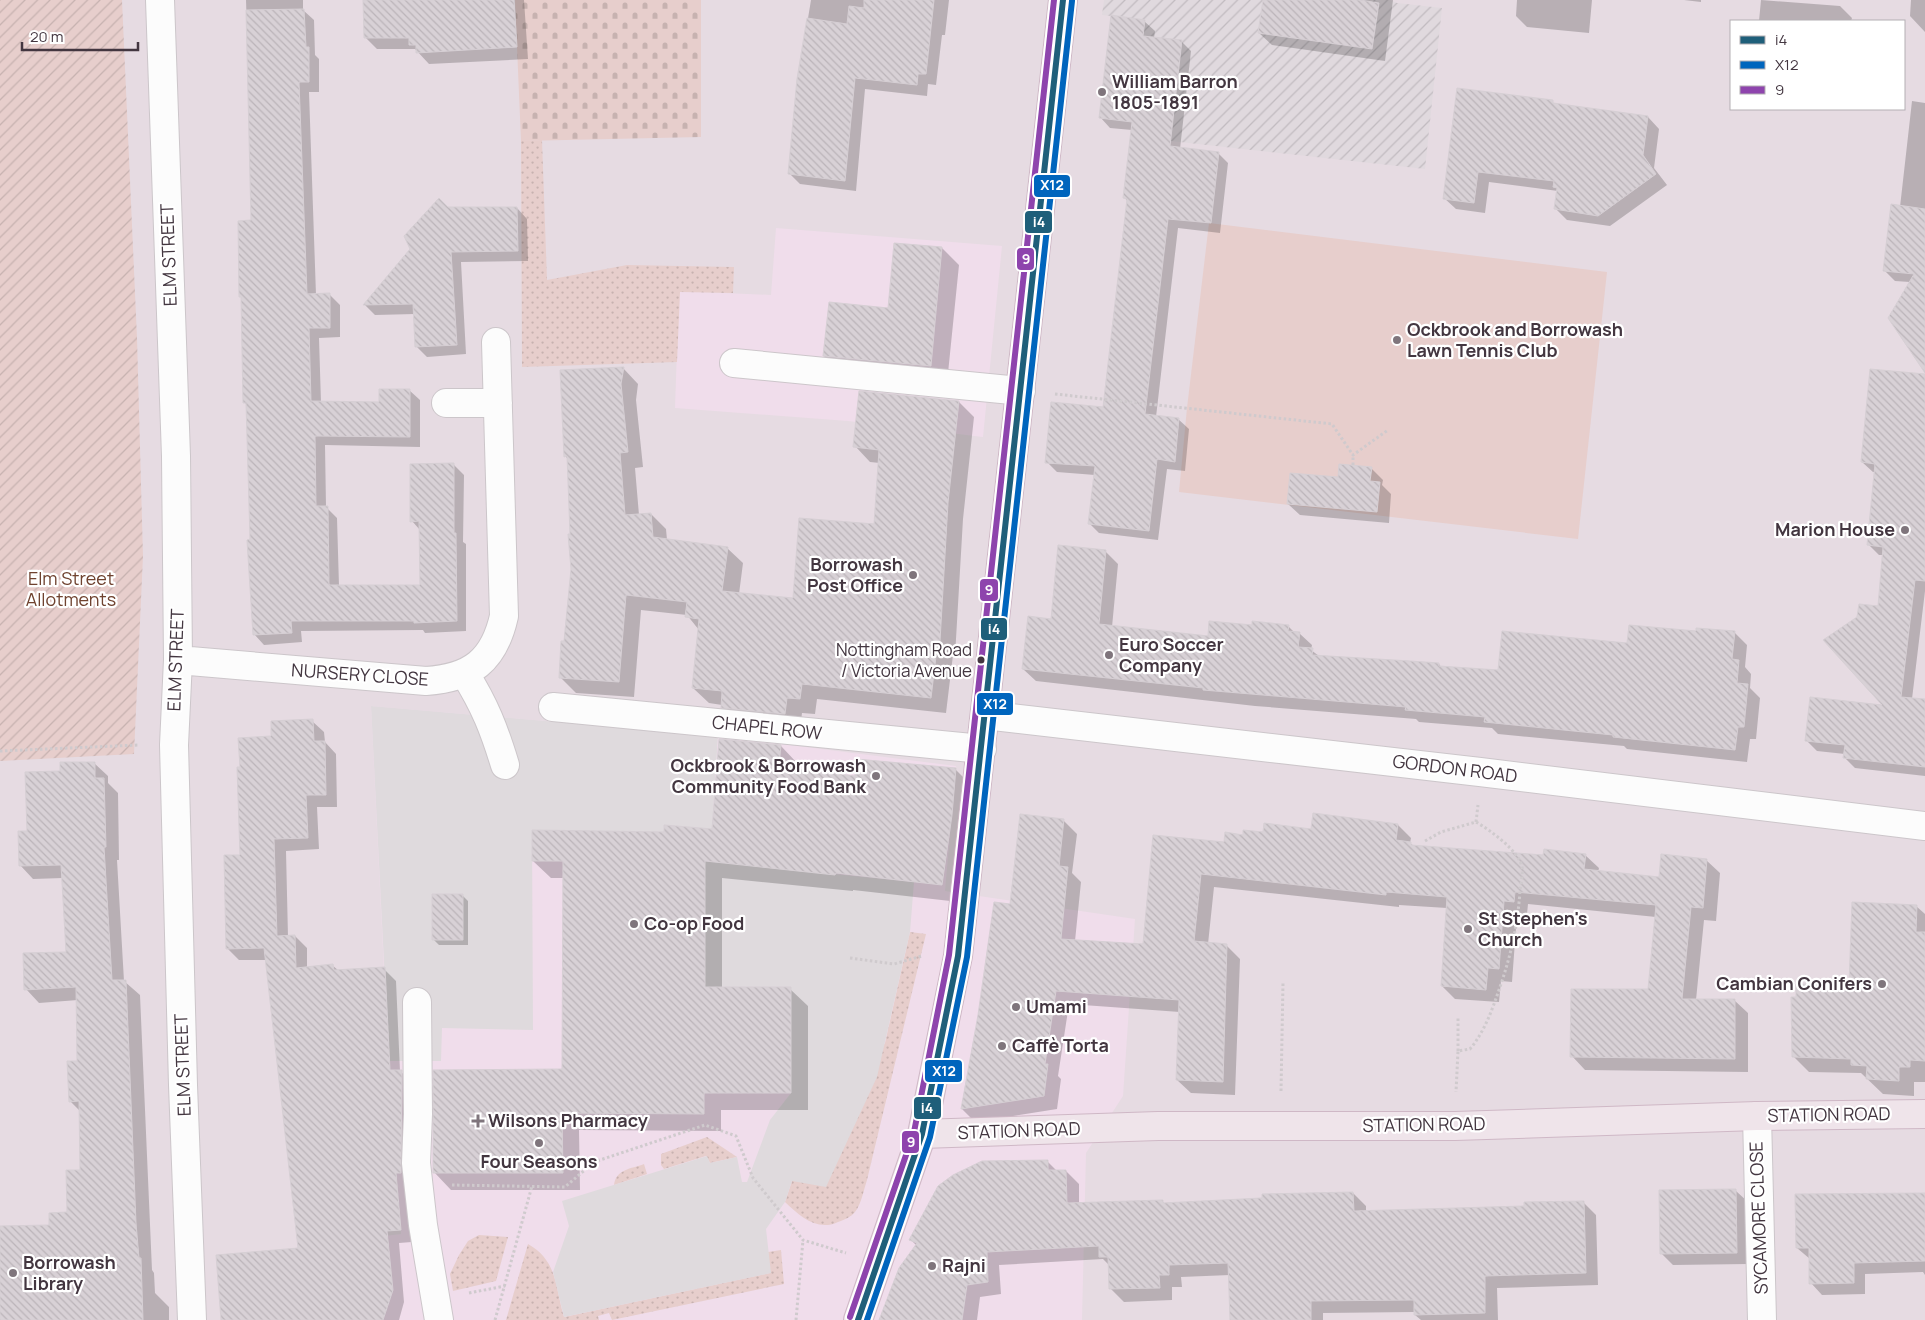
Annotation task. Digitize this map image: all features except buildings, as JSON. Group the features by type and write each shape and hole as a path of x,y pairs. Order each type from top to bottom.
{"main road":[{"path":"858,1320 922,1134 959,945 1063,0"},
{"name":"STATION ROAD","path":"922,1134 1158,1126 1455,1126 1757,1116 1925,1114"}],"street":[{"name":"ELM STREET","path":"160,0 176,456 178,660 174,745 183,1086 192,1320"},
{"name":"NURSERY CLOSE","path":"178,660 426,681 447,680 465,674 479,663 492,649 500,634 504,616 496,342"},
{"path":"734,363 1021,391"},
{"path":"446,403 498,402"},
{"path":"465,674 482,702 493,727 505,765"},
{"name":"CHAPEL ROW","path":"553,707 982,749"},
{"name":"GORDON ROAD","path":"985,715 1925,826"},
{"path":"417,1002 418,1114 416,1163 423,1225 439,1320"},
{"name":"SYCAMORE CLOSE","path":"1757,1116 1762,1320"}],"path":[{"path":"1021,391 1332,424 1353,455 1353,465"},
{"path":"1353,455 1388,430"},
{"path":"0,751 134,745"},
{"path":"1425,840 1441,832 1476,822 1501,840 1517,857 1522,867 1519,914 1510,960 1481,1036 1470,1049 1458,1051"},
{"path":"850,958 894,964 959,945"},
{"path":"1280,1127 1283,982"},
{"path":"1455,1126 1458,1016"},
{"path":"418,1184 565,1187 594,1162 705,1125 736,1136 753,1178 803,1240 878,1263"},
{"path":"496,1320 532,1186"},
{"path":"796,1320 803,1240"}],"shaded area":[{"path":"0,0 1925,0 1925,1320 0,1320"},
{"path":"1104,0 1390,0 1397,3 1442,8 1425,169 1153,139 1182,40 1143,36 1145,20 1102,15"},
{"path":"776,228 1002,246 983,437 848,421 675,408 679,291 771,295"},
{"path":"371,706 718,736 956,766 945,891 1135,919 1123,1096 1086,1153 1082,1320 316,1320 310,1245 401,1234 390,1092"},
{"path":"371,706 718,736 712,829 664,825 664,832 532,831 533,1030 442,1028 441,1061 389,1061"},
{"path":"705,861 914,882 910,932 877,1077 826,1187 792,1181 785,1202 766,1229 771,1273 564,1317 553,1272 569,1226 562,1201 707,1156 710,1163 737,1157 742,1182 747,1182 770,1120 791,1093 791,988 705,987"}],"green space":[{"name":"Elm Street Allotments","path":"0,0 122,0 137,338 143,556 134,754 0,761"},
{"path":"515,0 701,0 701,137 521,141"},
{"path":"542,140 547,280 627,265 734,267 733,293 680,292 677,362 522,367 521,141"},
{"name":"Ockbrook and Borrowash Lawn Tennis Club","path":"1209,223 1607,272 1578,539 1179,492"},
{"path":"910,932 926,934 862,1197 857,1209 847,1218 830,1225 816,1224 803,1217 785,1202 792,1181 885,1043"},
{"path":"707,1137 737,1157 710,1163 706,1156 664,1169 661,1165 661,1154"},
{"path":"644,1164 647,1174 614,1185 615,1180 621,1173"},
{"path":"479,1235 508,1237 496,1281 453,1291 450,1274 468,1241"},
{"path":"528,1244 545,1258 550,1267 557,1285 564,1317 770,1273 768,1252 781,1250 784,1284 612,1320 609,1313 598,1316 599,1320 506,1320"}],"transit line":[{"name":"9","path":"850,1317 914,1132 949,955 1054,0"},
{"name":"i4","path":"858,1320 922,1134 958,956 1063,0"},
{"name":"X12","path":"867,1320 930,1137 967,957 1072,1"}],"place":[{"name":"William Barron 1805-1891","path":"1102,92"},
{"name":"Ockbrook and Borrowash Lawn Tennis Club","path":"1397,340"},
{"name":"Marion House","path":"1905,530"},
{"name":"Borrowash Post Office","path":"913,575"},
{"name":"Euro Soccer Company","path":"1109,655"},
{"name":"Nottingham Road / Victoria Avenue","path":"981,660"},
{"name":"Ockbrook & Borrowash Community Food Bank","path":"876,776"},
{"name":"Co-op Food","path":"634,924"},
{"name":"St Stephen's Church","path":"1468,929"},
{"name":"Cambian Conifers","path":"1882,984"},
{"name":"Umami","path":"1016,1007"},
{"name":"Caffè Torta","path":"1002,1046"},
{"name":"Wilsons Pharmacy","path":"478,1121"},
{"name":"Four Seasons","path":"539,1143"},
{"name":"Rajni","path":"932,1266"},
{"name":"Borrowash Library","path":"13,1273"}]}
